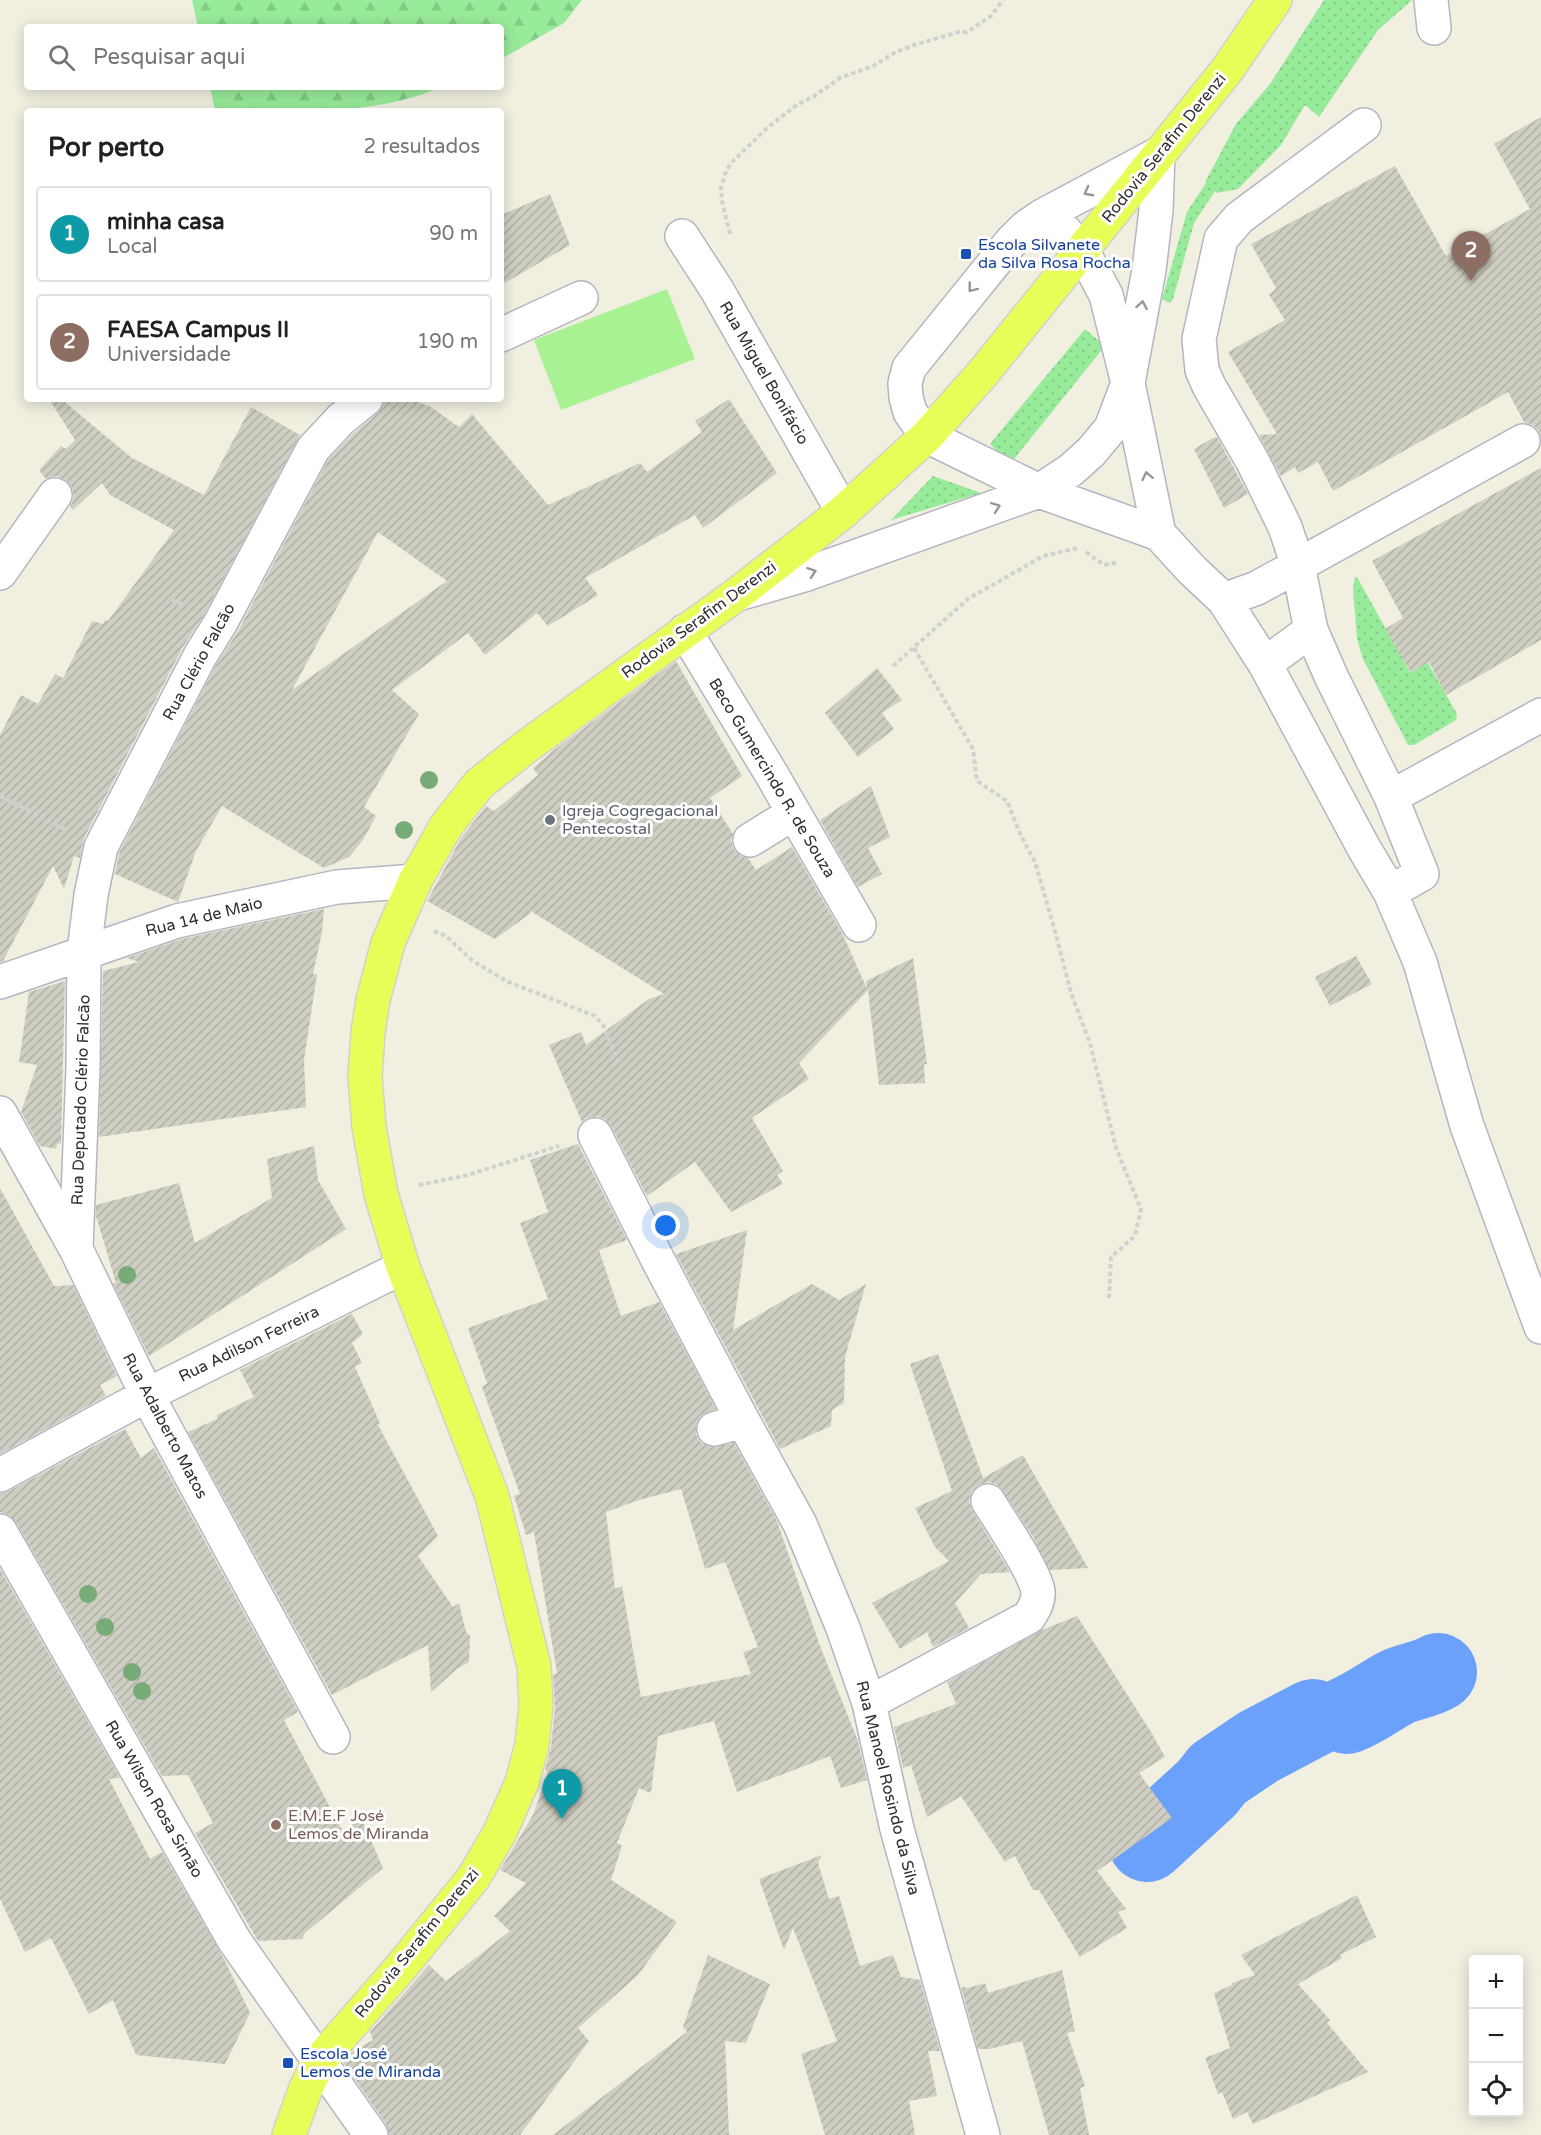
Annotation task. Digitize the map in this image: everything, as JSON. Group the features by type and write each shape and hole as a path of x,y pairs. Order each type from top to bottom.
{"main road":[{"name":"Rodovia Serafim Derenzi","path":"289,2135 306,2088 320,2060 402,1966 474,1876 500,1832 522,1782 532,1745 536,1705 534,1666 492,1496 404,1268 381,1194 369,1127 365,1077 373,1000 388,943 415,881 446,826 479,784 527,746 736,595 843,512 927,436 983,373 1227,70 1275,0"}],"street":[{"path":"1364,125 1239,218 1221,239 1199,339 1202,370 1285,527 1298,565 1311,630 1331,676 1391,797 1422,874 1390,892"},
{"path":"1158,154 1042,216 1026,227 1011,242 909,368 905,383 910,412 927,436 1039,492 1159,534 1224,600 1265,664 1390,892 1420,962 1467,1126 1541,1327"},
{"path":"736,595 804,575 1039,492 1071,470 1097,444 1111,428 1128,383 1149,270 1156,210 1158,154"},
{"path":"1042,216 1063,229 1082,250 1106,295 1128,383 1159,534"},
{"name":"Rua Miguel Bonifácio","path":"682,236 717,290 843,512"},
{"path":"504,334 581,298"},
{"name":"Rua Clério Falcão","path":"84,951 91,895 101,847 313,449 341,419 362,402"},
{"path":"1224,600 1257,588 1523,441"},
{"path":"0,573 55,495"},
{"path":"1265,664 1311,630"},
{"name":"Beco Gumercindo R. de Souza","path":"685,631 860,925"},
{"path":"1391,797 1541,715"},
{"path":"750,840 794,813"},
{"name":"Rua 14 de Maio","path":"0,982 84,951 177,921 337,887 415,881"},
{"name":"Rua Deputado Clério Falcão","path":"76,1249 83,1068 84,951"},
{"name":"Rua Adalberto Matos","path":"0,1113 76,1249 147,1395 333,1737"},
{"name":"Rua Manoel Rosindo da Silva","path":"595,1135 658,1260 729,1425 800,1524 843,1628 869,1703 897,1829 983,2135"},
{"name":"Rua Adilson Ferreira","path":"0,1475 147,1395 404,1268"},
{"path":"869,1703 1029,1617 1037,1604 1038,1592 1032,1576 988,1501"},
{"name":"Rua Wilson Rosa Simão","path":"0,1531 234,1940 371,2135"}],"path":[{"path":"730,237 722,201 721,188 725,174 731,163 767,128 798,104 813,97 840,78 873,66 896,51 967,32 991,16 1003,0"},
{"path":"893,666 968,599 1043,556 1079,547 1104,565 1138,558 1159,534"},
{"path":"914,648 973,749 977,781 1007,801 1021,836 1035,862 1071,993 1090,1043 1116,1148 1141,1209 1135,1236 1111,1257 1108,1298"},
{"path":"0,796 101,847"},
{"path":"400,917 446,936 472,961 506,981 595,1016 603,1025 619,1063"},
{"path":"381,1194 468,1175 595,1135"}],"green space":[{"path":"192,0 582,0 564,23 504,57 504,24 197,24"},
{"path":"1324,0 1412,0 1378,30 1319,117 1305,105 1281,145 1238,189 1217,193 1215,191 1194,223 1173,299 1170,303 1162,299 1187,212 1206,183 1236,124 1270,84"},
{"path":"211,90 433,90 401,100 360,108 214,108"},
{"path":"667,289 695,359 561,410 534,340"},
{"path":"1085,329 1105,346 1010,464 990,444"},
{"path":"933,476 981,493 891,520"},
{"path":"1355,577 1410,672 1428,663 1457,714 1456,720 1414,745 1408,745 1363,659 1357,639 1353,588"}],"building":[{"path":"1541,117 1541,438 1539,431 1533,425 1524,422 1508,392 1333,491 1318,462 1298,473 1295,467 1281,476 1259,435 1277,434 1228,352 1285,320 1269,295 1276,288 1251,244 1395,166 1446,256 1530,209 1494,144"},
{"path":"550,194 570,245 504,283 504,214"},
{"path":"729,399 777,473 703,528 695,515 585,578 598,595 548,626 537,613 485,655 468,633 392,690 419,714 364,807 376,816 363,840 349,857 324,868 222,806 196,851 178,902 115,874 119,853 216,665 238,631 328,460 354,433 378,413 384,402 418,402 431,407 459,427 472,414 548,505 640,463 647,472 702,432 695,421","holes":["378,532 447,581 292,690"]},
{"path":"51,402 65,402 132,458 204,495 251,407 300,435 205,613 183,647 84,838 80,858 74,856 64,889 53,866 3,961 0,962 0,735 21,695 38,704 55,674 63,678 92,621 103,624 105,620 108,621 174,530 110,495 102,483 73,510 70,507 74,497 72,488 66,480 56,476 46,479 39,470 61,446 66,449 75,440"},
{"path":"1217,437 1248,494 1224,508 1194,449"},
{"path":"1541,468 1541,640 1446,695 1429,662 1411,673 1385,629 1403,618 1372,561"},
{"path":"676,661 742,776 710,798 733,834 731,841 734,850 748,858 756,870 792,847 843,935 867,989 866,981 913,958 927,1064 924,1064 925,1083 879,1085 868,990 799,1063 809,1079 752,1118 783,1171 777,1175 783,1184 731,1212 695,1162 647,1196 611,1126 605,1119 597,1116 587,1118 582,1122 549,1045 581,1032 586,1045 649,999 664,994 529,910 531,913 495,939 427,901 461,838 486,806 494,811 538,775 533,768 555,749"},
{"path":"877,668 902,700 882,713 894,729 858,757 825,713"},
{"path":"871,786 890,837 868,848 882,874 858,887 820,820"},
{"path":"324,909 322,932 313,974 317,974 304,1060 306,1107 99,1137 103,971 139,962 127,958 182,939"},
{"path":"1356,956 1372,984 1330,1006 1315,977"},
{"path":"65,981 61,1143 57,1144 56,1149 40,1146 21,1112 37,1065 19,1062 29,992"},
{"path":"578,1144 627,1240 599,1250 621,1316 659,1302 716,1409 700,1416 696,1425 696,1435 701,1443 710,1447 734,1443 777,1521 820,1646 858,1741 867,1780 841,1788 830,1756 737,1792 714,1721 658,1736 651,1793 639,1788 617,1843 622,1846 611,1880 677,1922 638,1975 578,2028 589,2041 520,2135 389,2135 386,2124 343,2062 352,2052 373,2040 370,2032 429,1965 446,1981 510,1931 494,1916 526,1883 500,1870 533,1815 548,1772 545,1770 551,1747 555,1707 553,1675 557,1673 534,1532 526,1535 514,1496 520,1494 482,1387 487,1383 468,1328 548,1299 520,1223 548,1212 530,1160","holes":["681,1489 705,1569 725,1562 758,1647 743,1652 751,1674 641,1697 622,1586 615,1589 606,1512"]},
{"path":"314,1146 318,1180 346,1229 149,1356 113,1283 116,1283 96,1216 96,1205 179,1183 195,1243 272,1198 267,1159"},
{"path":"0,1188 54,1286 73,1285 117,1376 100,1385 106,1396 0,1454"},
{"path":"747,1230 733,1330 812,1284 839,1300 866,1284 845,1357 844,1403 832,1410 831,1426 780,1449 676,1254"},
{"path":"352,1314 363,1334 352,1343 362,1363 355,1367 380,1423 378,1425 438,1536 418,1556 453,1607 459,1603 466,1632 470,1636 469,1662 457,1669 431,1692 428,1645 332,1695 188,1432 217,1419 217,1415 254,1397 240,1370"},
{"path":"938,1354 983,1478 1023,1455 1088,1568 1050,1570 1033,1537 1003,1491 996,1484 988,1482 979,1485 971,1493 969,1502 1010,1572 981,1574 955,1603 969,1628 933,1647 927,1632 900,1649 872,1603 949,1561 935,1547 915,1508 952,1491 910,1364"},
{"path":"125,1429 141,1458 154,1448 298,1712 284,1720 342,1830 362,1820 383,1868 305,1933 302,1939 258,1941 195,1833 213,1823 188,1775 162,1776 16,1522 9,1515 0,1512 0,1494"},
{"path":"0,1569 120,1778 109,1779 150,1859 162,1852 224,1959 250,2013 225,2064 136,2055 113,2000 89,2014 51,1938 25,1952 0,1899"},
{"path":"1077,1616 1165,1757 1139,1773 1172,1818 1097,1871 1126,1909 1118,1912 1127,1928 1080,1957 1039,1890 1033,1890 1015,1856 1005,1862 961,1796 927,1817 911,1765 903,1768 894,1727 956,1704 947,1682 1042,1630"},
{"path":"822,1855 818,1863 829,1899 839,1896 860,1966 893,1955 901,1977 920,1980 940,2051 928,2051 937,2096 909,2101 915,2135 825,2135 801,2054 837,2041 793,1928 784,1950 759,1879"},
{"path":"1357,1895 1376,1937 1340,1955 1342,1958 1298,1984 1330,2020 1327,2023 1368,2072 1253,2124 1247,2112 1233,2119 1222,2092 1218,2094 1205,2058 1230,2048 1214,1993 1232,1983 1255,1975 1241,1955"},
{"path":"708,1955 770,1984 746,2043 725,2041 729,2135 553,2135 687,2032 683,2027"},
{"path":"1062,1970 1075,2031 1067,2033 1085,2086 1080,2088 1089,2135 1049,2135 1022,2041 989,2049 978,2049 961,1987 968,1988 985,1983 988,1993"}],"waterway":[{"path":"1347,1715 1397,1687 1438,1672"},
{"path":"1147,1843 1207,1788 1218,1774 1258,1747 1313,1718"}],"place":[{"name":"Escola Silvanete da Silva Rosa Rocha","path":"966,254"},
{"name":"FAESA Campus II","path":"1471,281"},
{"name":"Igreja Cogregacional Pentecostal","path":"550,820"},
{"name":"minha casa","path":"562,1819"},
{"name":"E.M.E.F José Lemos de Miranda","path":"276,1825"},
{"name":"Escola José Lemos de Miranda","path":"288,2063"}]}
